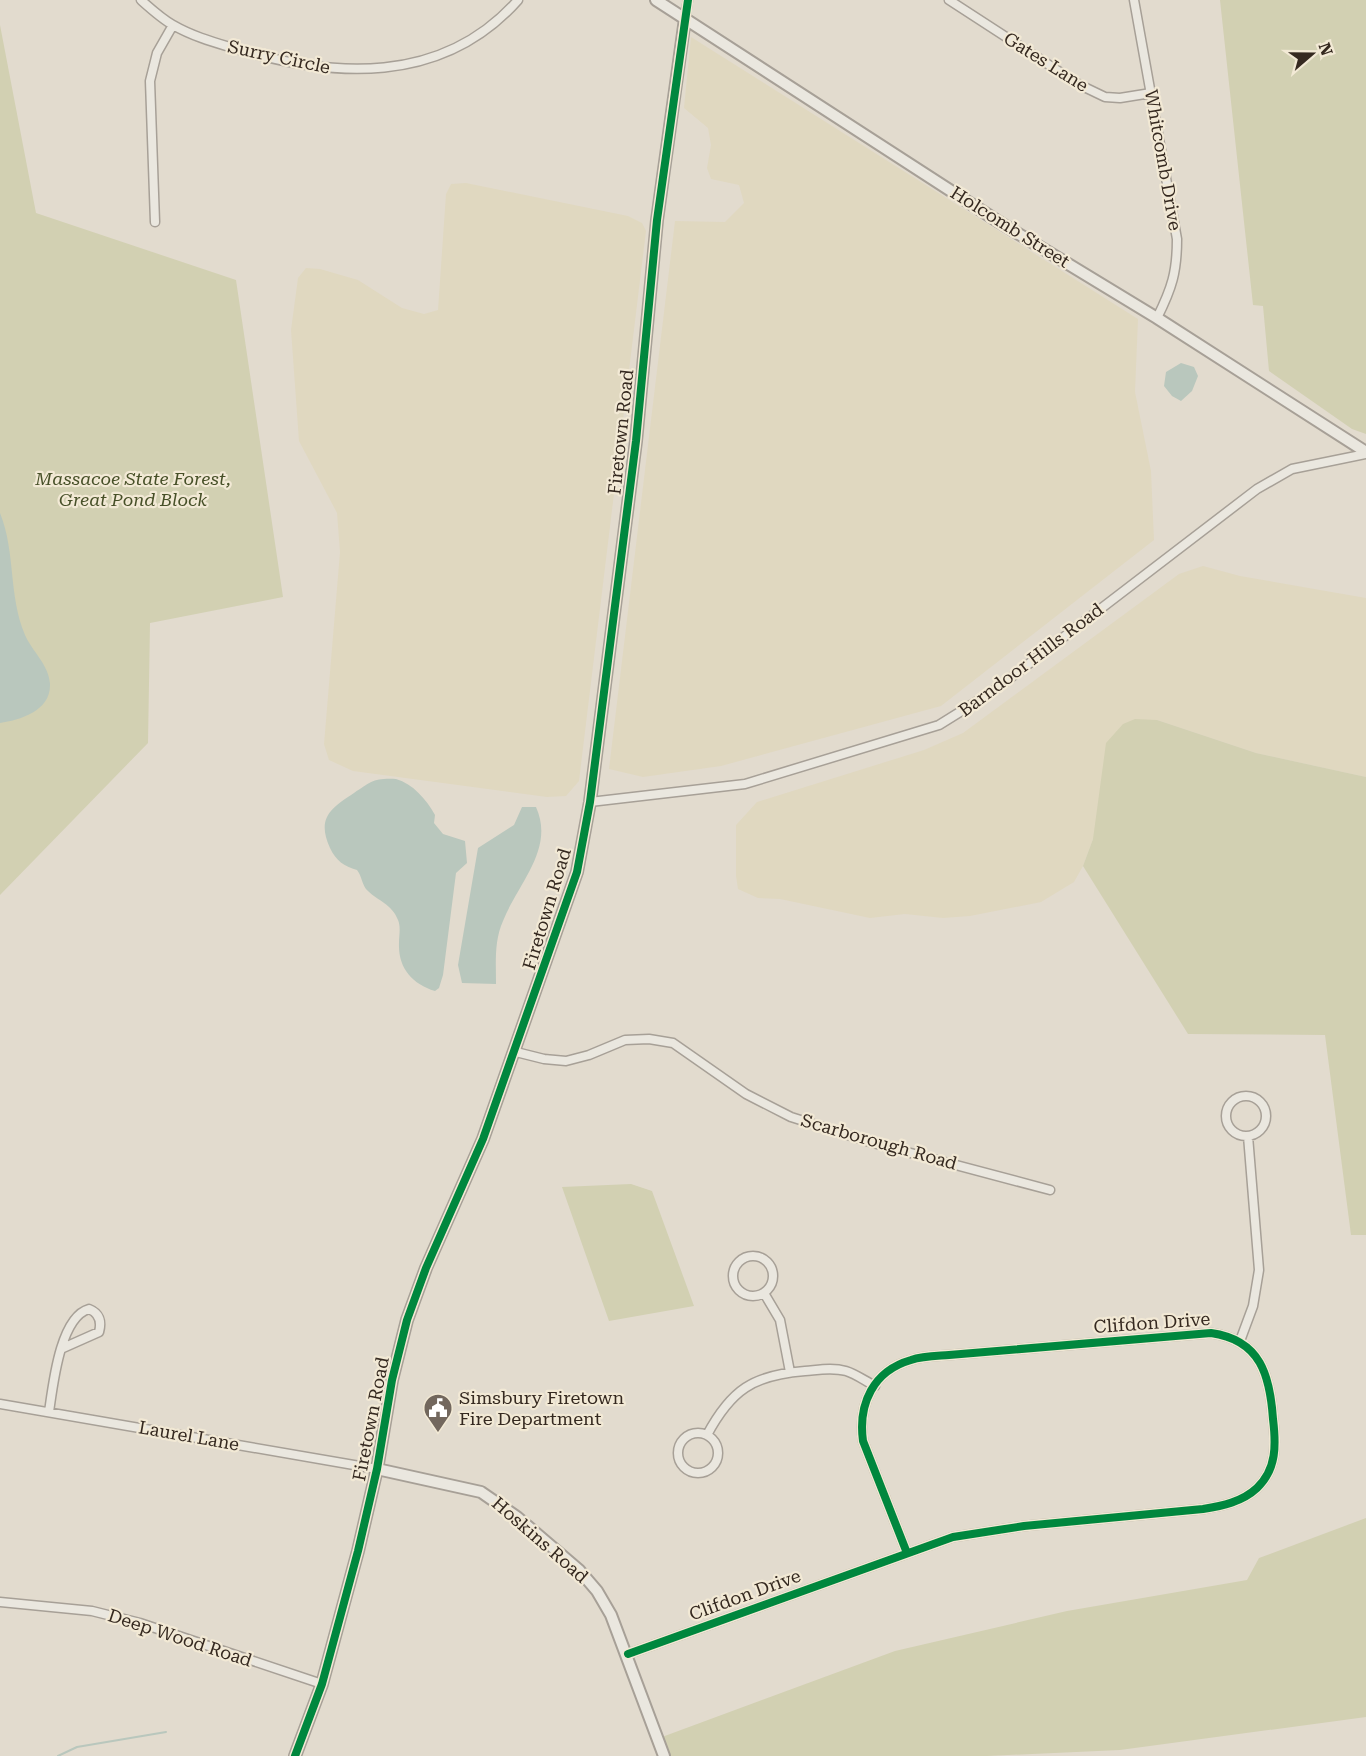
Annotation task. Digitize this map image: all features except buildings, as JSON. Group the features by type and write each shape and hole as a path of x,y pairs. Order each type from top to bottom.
{"street":[{"name":"Surry Circle","path":"141,0 173,25 209,41 257,56 328,70 370,70 409,64 448,51 485,29 518,0"},
{"name":"Holcomb Street","path":"656,0 999,222 1157,318 1366,453"},
{"name":"Firetown Road","path":"295,1756 322,1684 377,1469 392,1380 407,1320 426,1268 483,1139 516,1052 577,872 590,802 636,441 657,220 688,0"},
{"name":"Gates Lane","path":"949,0 1080,85 1105,96 1120,98 1151,93"},
{"name":"Whitcomb Drive","path":"1134,0 1177,239 1177,266 1173,285 1157,318"},
{"path":"155,222 150,81 157,53 173,25"},
{"name":"Barndoor Hills Road","path":"590,802 745,784 939,725 992,692 1257,489 1292,469 1366,453"},
{"name":"Scarborough Road","path":"516,1052 544,1059 566,1061 625,1040 649,1039 673,1043 746,1094 791,1117 873,1143 1050,1190"},
{"path":"1243,1096 1256,1098 1266,1114 1259,1131 1248,1136 1235,1132 1227,1122 1228,1108 1237,1098 1243,1096"},
{"path":"1240,1341 1253,1306 1259,1270 1248,1136"},
{"path":"753,1256 770,1265 772,1283 764,1293 751,1296 735,1285 734,1271 741,1260 753,1256"},
{"path":"764,1293 780,1320 790,1372"},
{"path":"49,1412 65,1335 76,1314 88,1309 93,1311 100,1322 99,1332 63,1348"},
{"name":"Clifdon Drive","path":"628,1654 954,1537 989,1530 1203,1509 1222,1506 1246,1496 1258,1488 1273,1463 1275,1436 1267,1376 1253,1353 1240,1341 1214,1333 1192,1333 921,1358 897,1365 884,1374 874,1386 862,1413 863,1441 907,1553"},
{"path":"707,1435 722,1408 738,1392 762,1379 790,1372 832,1369 847,1372 874,1386"},
{"name":"Laurel Lane","path":"0,1404 377,1469"},
{"path":"689,1435 707,1435 716,1445 717,1458 709,1469 703,1472 690,1471 678,1456 680,1444 689,1435"},
{"name":"Hoskins Road","path":"377,1469 480,1492 498,1503 579,1570 597,1591 611,1615 628,1654 664,1756"},
{"name":"Deep Wood Road","path":"0,1602 92,1611 140,1623 322,1684"}],"shaded area":[{"path":"691,37 1138,319 1135,392 1151,471 1154,540 941,706 721,766 643,777 609,769 675,221 725,222 744,203 739,185 711,179 707,168 711,145 708,128 684,108"},
{"path":"466,183 628,216 642,223 646,231 579,781 566,796 547,797 353,771 329,760 324,744 340,552 337,513 299,441 291,330 298,278 306,268 320,269 358,280 402,308 424,314 438,310 446,194 451,184"},
{"path":"1181,363 1194,367 1198,376 1192,391 1181,401 1172,396 1164,386 1166,372"},
{"path":"0,513 8,543 20,620 28,641 47,671 50,684 49,693 40,707 25,716 0,723"},
{"path":"1203,566 1240,576 1366,598 1366,777 1256,753 1157,720 1093,839 1074,882 1041,902 970,916 943,918 905,914 870,918 780,899 758,898 738,889 736,825 757,802 924,750 963,733 1179,574"},
{"path":"382,779 396,779 408,784 428,803 435,815 434,823 443,834 465,841 467,863 456,873 443,975 439,988 435,991 420,984 408,974 399,952 399,925 395,915 389,906 366,889 357,870 338,860 332,853 326,838 325,822 338,804 373,782"},
{"path":"522,807 536,807 541,822 541,837 532,866 500,929 496,952 496,984 462,983 458,965 478,848 514,825"}],"green space":[{"path":"1220,0 1366,0 1366,434 1352,429 1269,371 1263,306 1253,305"},
{"name":"Massacoe State Forest, Great Pond Block","path":"0,25 36,213 236,280 283,597 150,623 148,743 0,895"},
{"path":"1135,719 1157,720 1256,753 1366,777 1366,1235 1351,1235 1325,1035 1188,1034 1083,866 1093,839 1106,743 1123,724"},
{"path":"631,1184 652,1191 694,1306 609,1321 562,1187"},
{"path":"1366,1518 1366,1717 1120,1750 987,1756 669,1756 662,1737 895,1651 1067,1611 1247,1580 1259,1558"}],"waterway":[{"path":"58,1756 77,1747 166,1732"}],"cycle path":[{"path":"295,1756 322,1684 358,1551 377,1469 392,1380 407,1320 426,1268 483,1139 577,872 590,802 636,441 657,220 688,0"},
{"path":"628,1654 953,1537 1024,1526 1203,1509 1238,1500 1251,1493 1264,1481 1274,1456 1272,1403 1260,1362 1241,1343 1211,1333 930,1356 898,1365 887,1372 871,1391 866,1402 862,1427 863,1441 907,1553"}],"place":[{"name":"Simsbury Firetown Fire Department","path":"438,1434"}]}
